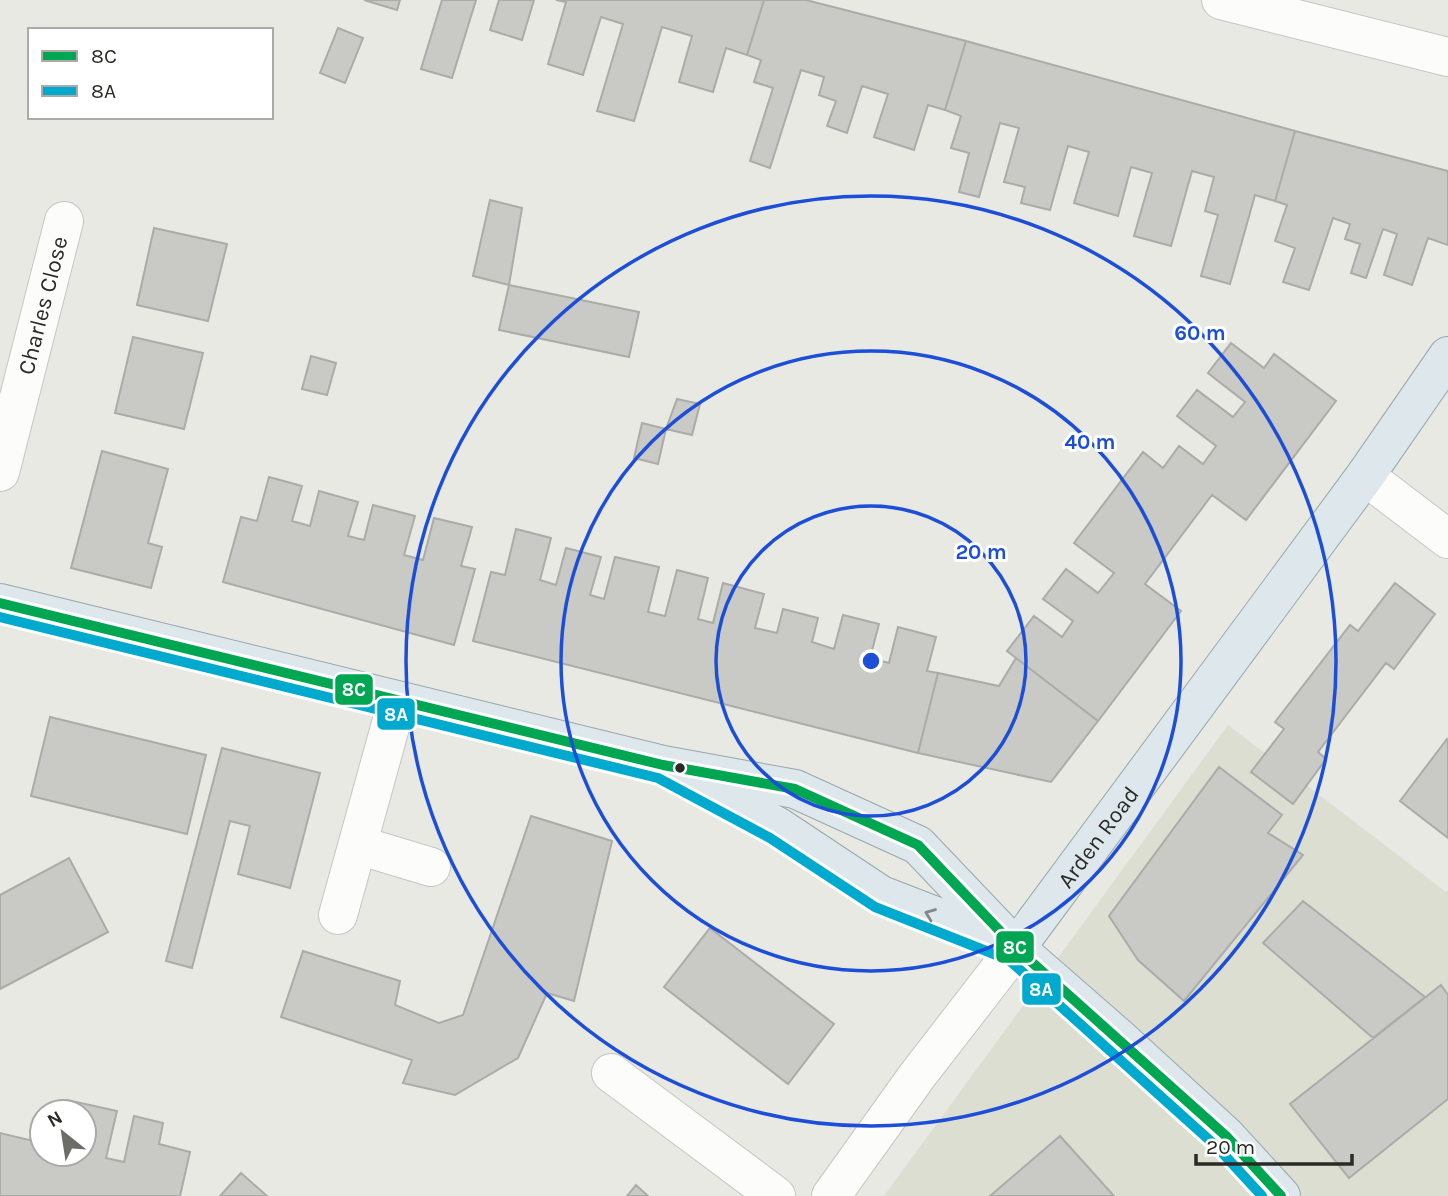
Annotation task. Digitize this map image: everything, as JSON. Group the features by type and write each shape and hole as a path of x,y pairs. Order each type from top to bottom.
{"main road":[{"name":"Arden Road","path":"1016,948 1365,476 1448,356"},
{"path":"0,603 663,765 795,789 918,845 1016,948 1226,1136 1281,1196"},
{"path":"663,765 777,826 881,895 1016,948"}],"street":[{"path":"1221,0 1448,57"},
{"name":"Charles Close","path":"0,472 64,221"},
{"path":"1365,476 1448,539"},
{"path":"338,915 397,702"},
{"path":"358,845 431,867"},
{"name":"Arden Road","path":"831,1196 917,1076 1016,948"},
{"path":"611,1073 776,1196"}],"shaded area":[{"path":"1228,725 1446,892 1448,890 1448,1196 884,1196"}],"building":[{"path":"364,0 400,0 397,10"},
{"path":"442,0 476,0 452,78 421,69"},
{"path":"499,0 534,0 522,40 490,30"},
{"path":"556,0 764,0 747,55 726,48 713,92 679,82 692,36 662,27 634,121 597,111 623,24 601,17 583,75 548,64 566,2"},
{"path":"764,0 806,0 966,41 945,110 928,105 914,150 874,137 888,94 862,86 847,133 827,126 836,101 819,95 824,77 801,70 770,168 750,161 773,88 754,82 761,60 747,55"},
{"path":"338,28 363,38 345,83 320,73"},
{"path":"966,41 1295,131 1275,201 1255,195 1230,284 1201,276 1218,215 1205,211 1214,177 1192,171 1171,246 1134,236 1152,173 1131,167 1118,216 1074,203 1089,152 1068,146 1050,210 1021,203 1025,187 1004,182 1019,128 1000,123 979,197 959,192 969,153 951,148 961,116 945,110"},
{"path":"1295,131 1448,171 1448,245 1428,238 1412,285 1384,275 1397,234 1383,229 1366,278 1351,273 1360,244 1345,239 1350,224 1333,218 1309,290 1283,282 1295,248 1275,241 1287,205 1275,201"},
{"path":"490,200 522,208 509,285 473,276"},
{"path":"154,228 227,244 208,321 137,305"},
{"path":"509,285 639,312 629,357 499,330"},
{"path":"133,337 203,353 184,429 115,413"},
{"path":"1231,343 1264,368 1274,354 1336,401 1246,520 1212,495 1145,584 1181,611 1098,721 1007,651 1034,616 1062,637 1073,621 1043,599 1066,569 1098,593 1114,573 1074,543 1143,452 1163,468 1179,446 1203,464 1216,446 1177,416 1197,390 1233,417 1245,402 1208,373"},
{"path":"311,356 336,363 327,395 302,389"},
{"path":"677,399 700,404 692,435 666,429"},
{"path":"642,423 666,429 658,464 634,458"},
{"path":"102,451 168,469 148,543 162,547 151,588 71,568"},
{"path":"269,477 302,486 292,521 310,526 319,491 358,502 348,536 364,540 373,505 415,516 404,555 423,560 434,518 472,527 461,566 475,569 454,645 223,582 241,517 257,521"},
{"path":"516,529 551,538 540,580 556,585 566,548 601,557 590,595 604,599 615,557 659,567 648,612 665,616 677,570 708,578 698,619 713,623 723,583 764,594 755,628 777,633 783,609 818,618 812,642 834,649 843,615 879,624 870,658 889,663 898,627 936,637 927,671 938,673 918,753 473,641 491,572 505,575"},
{"path":"1395,583 1435,614 1394,669 1386,663 1318,752 1326,759 1293,804 1251,772 1284,729 1275,722 1350,625 1358,631"},
{"path":"1016,658 1098,721 1051,782 918,753 938,673 999,686"},
{"path":"50,717 206,755 187,834 31,796"},
{"path":"1448,740 1448,838 1400,801"},
{"path":"222,748 320,773 290,888 238,874 250,826 230,821 192,968 166,961"},
{"path":"1219,767 1282,815 1268,833 1303,855 1184,1001 1138,960 1109,916"},
{"path":"531,816 612,841 574,1001 547,993 518,1058 455,1095 403,1083 412,1060 281,1017 303,951 400,981 395,1005 439,1023 463,1015"},
{"path":"69,858 108,932 0,989 0,895"},
{"path":"1303,901 1425,997 1373,1038 1263,943"},
{"path":"710,928 834,1024 788,1084 664,987"},
{"path":"1441,985 1448,995 1448,1099 1349,1178 1290,1104"},
{"path":"98,1107 117,1111 106,1158 124,1162 134,1116 163,1123 159,1144 190,1152 180,1196 0,1196 0,1133 28,1140 28,1168 98,1168"},
{"path":"1060,1136 1114,1196 990,1196"},
{"path":"241,1173 267,1196 220,1196"},
{"path":"636,1185 648,1196 627,1196"}],"transit line":[{"name":"8C","path":"0,603 663,765 795,789 918,845 1016,948 1226,1136 1281,1196"},
{"name":"8A","path":"0,617 658,778 770,838 875,907 1009,960 1216,1146 1262,1196"}]}
